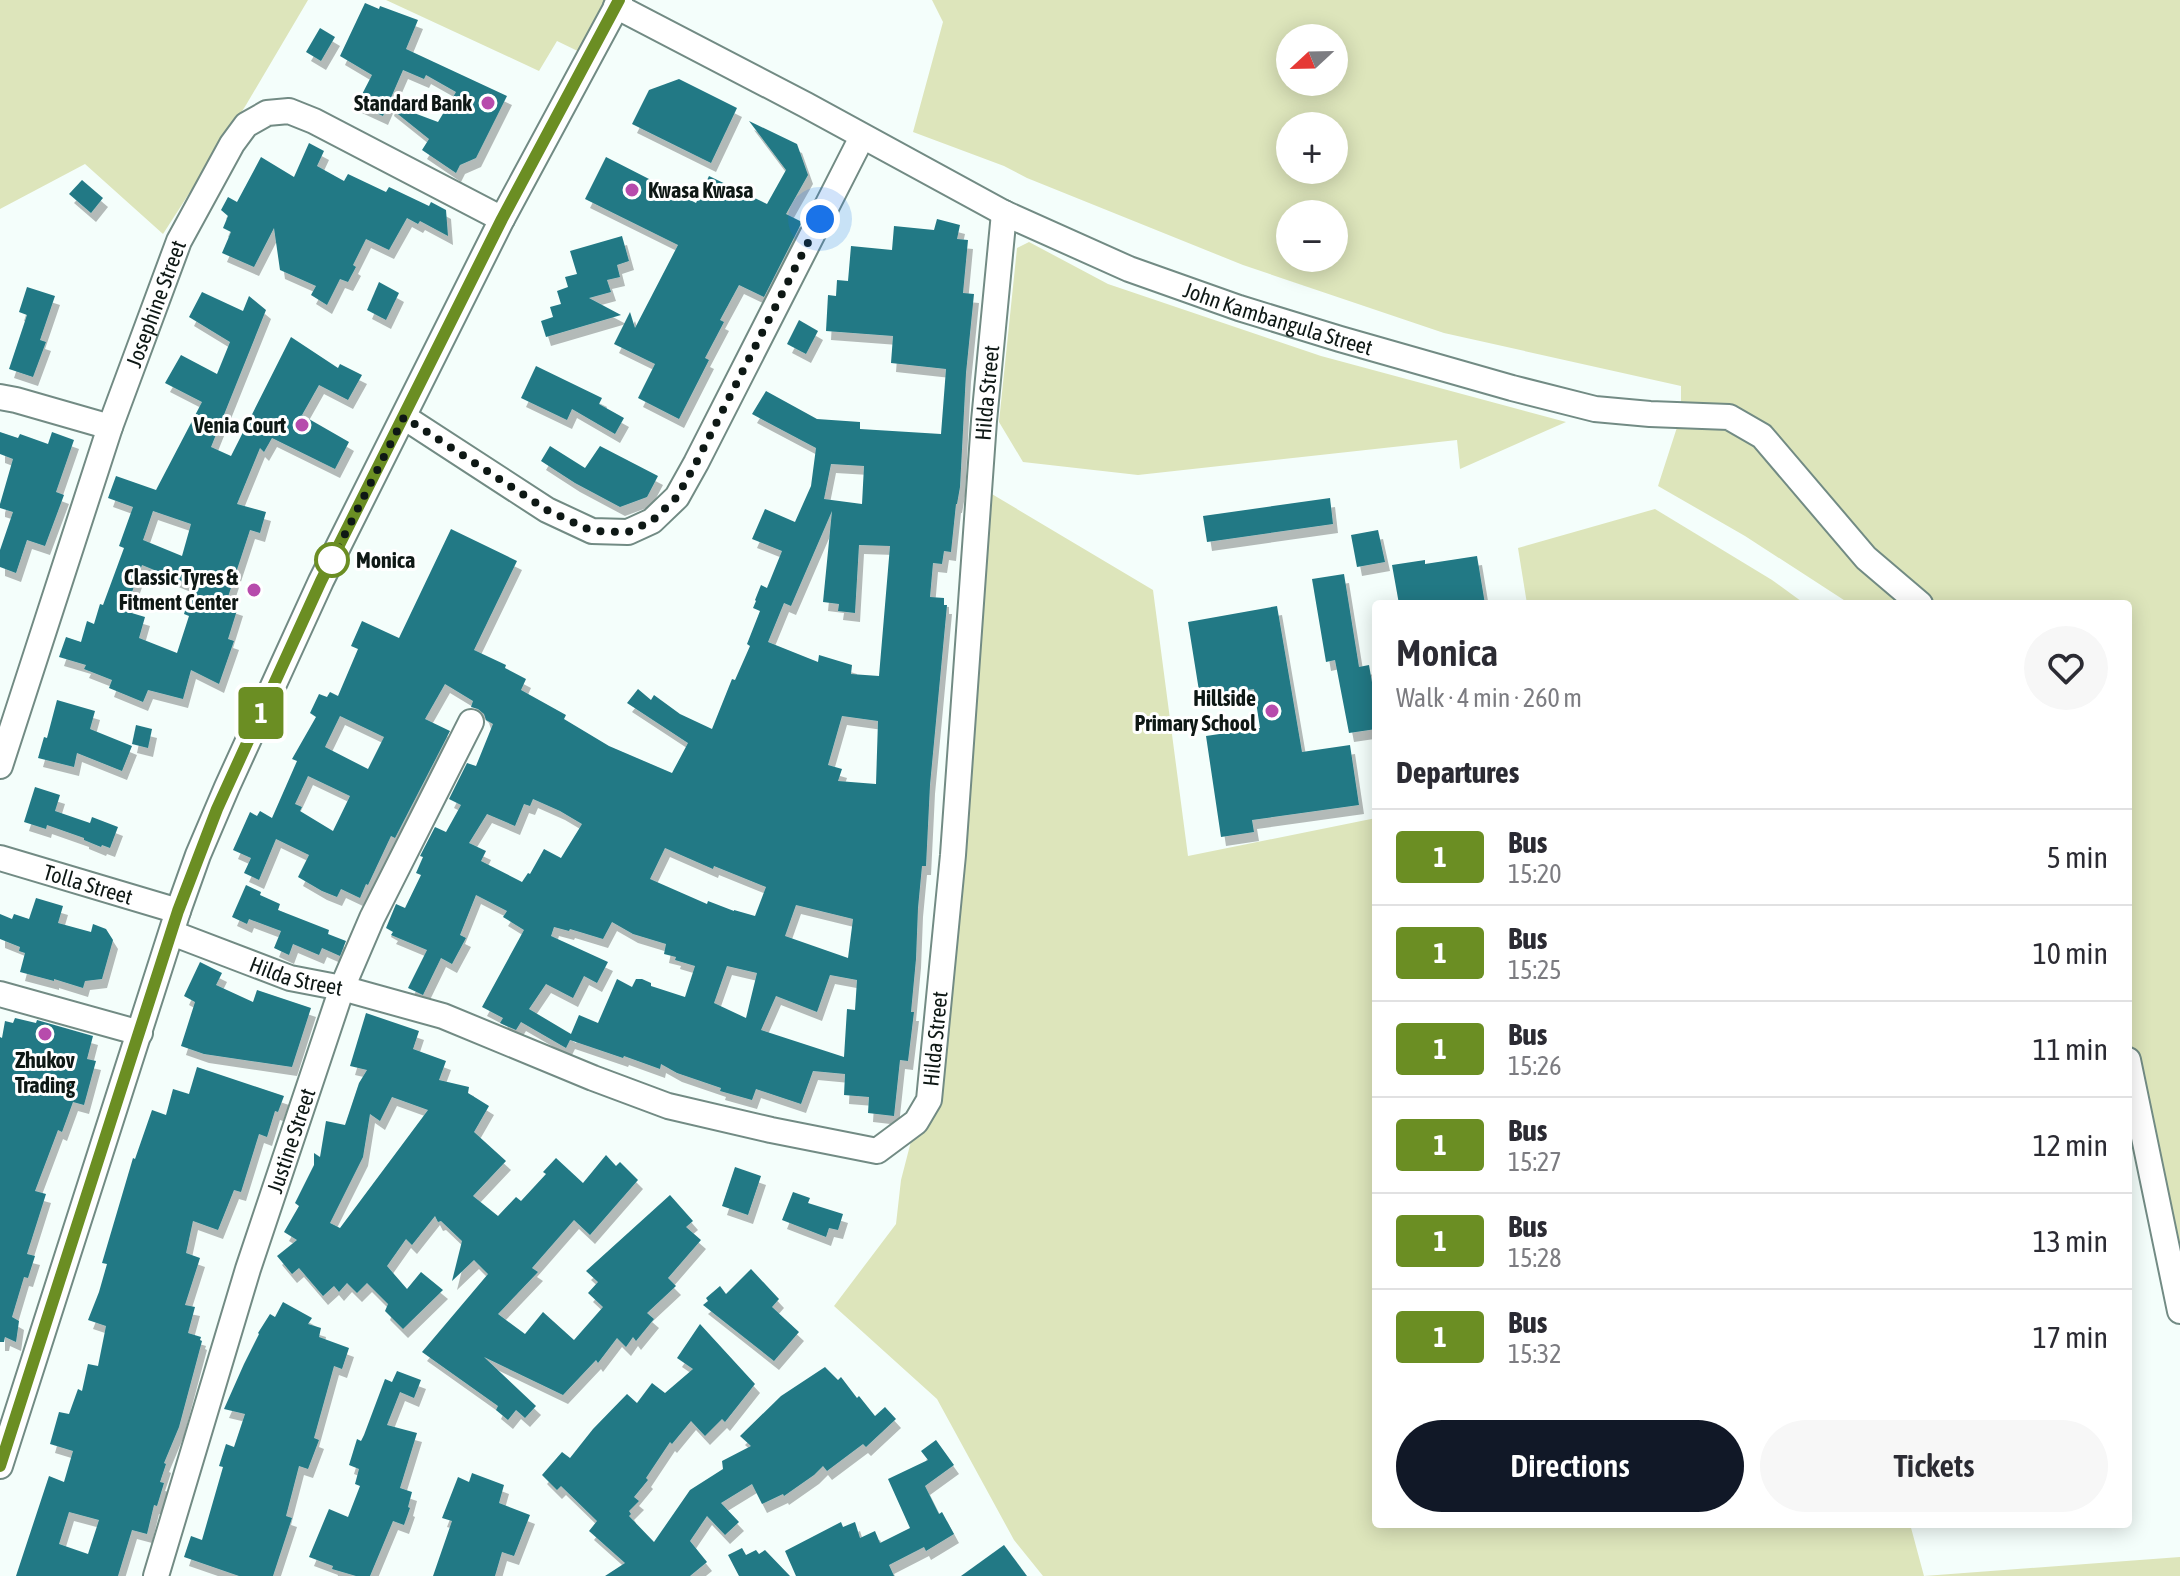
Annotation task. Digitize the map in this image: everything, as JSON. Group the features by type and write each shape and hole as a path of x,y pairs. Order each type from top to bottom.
{"street":[{"name":"John Kambangula Street","path":"618,3 1004,213 1129,269 1340,339 1595,409 1729,417 1762,436 1866,558 1915,600"},
{"path":"0,1466 198,855 321,581 502,219 618,3"},
{"name":"Josephine Street","path":"0,766 110,427 179,241 232,144 246,125 267,113 289,111 502,219"},
{"path":"404,417 547,510 592,531 628,532 652,521 677,497 696,463 862,137"},
{"name":"Hilda Street","path":"175,922 290,978 342,988 443,1016 593,1078 682,1110 877,1151 916,1122 929,1100 953,855 984,421 1004,213"},
{"path":"0,397 110,427"},
{"name":"Justine Street","path":"156,1576 248,1269 342,988 372,918 471,722"},
{"name":"Tolla Street","path":"0,858 175,922"},
{"path":"0,994 140,1033"},
{"path":"2132,1079 2180,1311"}],"green space":[{"path":"0,0 308,0 246,105 163,234 85,164 0,209"},
{"path":"386,0 620,0 588,56 557,41 539,71"},
{"path":"932,0 2180,0 2180,1321 2132,1080 2132,600 1844,600 1745,536 1658,486 1681,415 1681,386 1444,333 1243,265 1004,166 913,132 943,22"},
{"path":"1029,242 1108,284 1321,356 1566,422 1460,469 1457,440 1138,475 1023,462 999,422 1017,248"},
{"path":"980,487 1153,590 1188,856 1372,819 1372,1528 1911,1528 1924,1576 1043,1576 1014,1540 937,1399 834,1306 896,1224 901,1180 916,1122"},
{"path":"1655,509 1800,600 1526,600 1518,548"},
{"path":"2180,1557 2180,1576 1924,1576"}],"building":[{"path":"365,3 418,20 406,49 507,96 476,158 460,165 456,173 422,150 429,139 389,107 390,104 438,122 456,92 426,75 424,79 403,70 383,116 357,104 372,75 340,56"},
{"path":"320,28 335,37 321,61 306,52"},
{"path":"679,79 737,108 711,163 632,124 649,90"},
{"path":"749,121 797,144 808,175 786,214 802,222 764,297 739,285 720,320 724,322 705,358 709,360 679,419 638,398 655,364 614,344 630,312 635,328 678,245 585,199 606,157 696,203 709,176 767,204 786,170"},
{"path":"309,143 324,151 317,166 344,181 348,174 386,192 389,187 429,206 431,202 446,210 448,236 420,221 418,224 407,218 389,250 366,239 348,282 340,279 327,305 311,295 316,286 280,270 274,228 254,267 222,253 231,232 223,228 228,216 221,210 228,197 237,202 261,157 294,177"},
{"path":"82,180 103,198 91,213 69,194"},
{"path":"937,219 960,225 957,239 968,240 963,293 974,294 960,487 951,552 944,551 942,564 933,563 930,597 944,598 944,605 947,605 930,785 926,866 922,866 918,908 911,1012 914,1012 908,1061 900,1060 894,1116 868,1113 869,1097 844,1095 845,1074 813,1071 801,1104 756,1089 752,1100 720,1091 721,1088 677,1073 661,1064 660,1069 570,1040 566,1048 521,1022 516,1030 500,1023 503,1018 482,1007 524,930 503,917 507,911 476,895 460,935 466,938 452,964 441,958 423,995 408,988 427,950 391,935 393,932 386,928 396,904 405,908 421,875 416,873 423,857 420,856 435,827 446,832 461,805 449,799 467,763 476,766 493,724 478,709 471,707 473,701 445,684 425,719 450,731 360,898 341,889 337,897 298,877 309,855 276,839 259,880 244,873 251,858 233,850 250,812 257,816 260,811 272,818 297,761 292,759 316,717 310,713 319,694 327,697 330,692 338,696 358,649 351,646 362,621 399,638 451,529 517,561 474,650 506,665 505,668 526,679 521,690 566,715 564,719 609,746 672,773 688,743 627,703 638,689 651,700 654,695 680,714 712,729 732,679 735,680 750,646 747,644 760,611 753,608 755,600 761,585 767,588 782,551 752,539 765,509 795,522 811,486 816,448 752,414 766,391 817,419 860,422 860,429 941,434 946,369 891,363 893,336 826,331 828,295 836,296 837,280 848,281 851,246 892,250 894,226 934,230","holes":["831,464 864,466 862,504 824,499","832,511 823,602 839,604 838,611 855,613 859,545 890,546 879,676 851,674 852,665 819,655 818,662 768,642 784,603 791,606","340,716 384,737 368,769 325,747","842,716 878,721 876,784 838,781 842,769 828,765","308,776 350,796 333,831 300,811 302,807 295,804","533,799 582,824 561,858 544,849 522,882 481,861 486,851 469,843 487,814 515,826 524,804 530,806","665,848 766,887 755,916 708,901 707,904 650,879","796,905 853,919 848,958 785,936","612,922 633,934 666,944 664,954 695,966 685,997 651,986 642,979 636,979 632,987 617,979 598,1023 579,1015 571,1034 529,1009 546,984 573,998 584,976 597,983 608,962 551,936 554,927 603,939","727,966 757,973 746,1018 714,1003","830,975 857,980 855,1010 847,1009 844,1057 761,1030 776,996 817,1012"]},
{"path":"622,236 629,261 617,265 620,277 607,280 611,292 589,298 621,315 546,337 541,321 553,317 550,307 561,304 557,291 568,287 565,277 577,274 570,251"},
{"path":"379,282 399,293 386,320 367,310"},
{"path":"27,287 55,296 40,340 46,342 33,377 9,369 27,315 19,312"},
{"path":"202,292 243,311 249,296 266,310 211,447 231,456 291,337 338,368 340,364 362,375 348,400 319,385 302,415 349,442 335,469 272,438 264,452 260,448 237,504 266,512 260,533 250,530 226,603 238,607 228,639 234,641 219,684 191,670 183,699 148,690 143,702 109,688 112,680 84,669 86,665 59,657 66,637 81,642 87,621 94,624 124,548 119,546 133,507 108,498 116,476 156,490 202,402 165,383 181,355 217,374 230,342 189,317","holes":["153,511 191,524 182,556 143,540","142,565 193,586 184,614 189,616 177,653 139,638 145,617 125,611"]},
{"path":"799,320 818,331 806,354 787,344"},
{"path":"536,366 602,398 599,404 624,418 615,434 572,409 567,420 521,398"},
{"path":"0,432 18,438 20,434 48,444 52,432 74,440 56,492 64,495 45,546 27,540 16,573 0,567 0,550 13,512 0,508 0,504 13,459 0,454"},
{"path":"550,446 585,468 600,446 658,476 647,497 620,507 541,461"},
{"path":"1330,498 1333,524 1207,542 1203,516"},
{"path":"1378,530 1385,562 1357,567 1351,535"},
{"path":"1477,556 1484,600 1398,600 1392,565 1425,560 1425,564"},
{"path":"1344,574 1359,667 1369,665 1372,730 1349,733 1335,660 1326,662 1312,579"},
{"path":"1277,606 1302,752 1350,745 1359,805 1252,820 1254,832 1221,837 1206,736 1260,728 1254,689 1200,697 1188,622"},
{"path":"57,700 95,711 90,729 132,746 122,771 77,753 74,767 38,758"},
{"path":"136,725 152,729 148,748 132,744"},
{"path":"35,787 60,795 55,811 90,823 92,817 118,827 110,848 47,825 46,829 24,822"},
{"path":"246,885 280,904 278,910 329,930 328,934 346,941 340,956 322,948 319,955 293,944 289,955 274,948 281,931 249,919 247,924 232,917"},
{"path":"36,898 63,906 58,923 91,932 93,924 106,929 113,940 102,979 85,981 83,988 20,972 25,953 19,951 20,947 0,939 0,914 12,919 14,914 29,919"},
{"path":"200,962 222,973 216,985 253,1002 257,990 311,1008 292,1067 204,1054 181,1046 195,1002 184,996"},
{"path":"366,1013 419,1031 413,1049 446,1061 439,1080 469,1087 468,1093 489,1106 474,1132 506,1161 473,1196 498,1216 516,1197 521,1201 556,1158 583,1183 606,1155 616,1166 620,1162 638,1180 590,1235 574,1220 532,1268 538,1272 498,1314 525,1334 543,1312 574,1340 603,1307 588,1293 598,1282 586,1271 670,1195 693,1221 686,1227 701,1240 668,1278 676,1286 647,1313 654,1319 636,1341 633,1337 626,1347 617,1338 598,1363 596,1360 563,1395 484,1357 536,1406 525,1418 516,1410 508,1420 496,1410 498,1406 422,1352 488,1274 474,1260 452,1281 462,1241 435,1216 412,1245 406,1239 387,1266 407,1289 421,1272 443,1290 403,1329 385,1311 388,1304 367,1283 357,1293 347,1283 339,1292 334,1286 323,1296 299,1268 292,1274 277,1256 297,1240 284,1232 299,1206 295,1203 314,1165 314,1153 320,1157 326,1121 345,1125 359,1083 367,1070 350,1066","holes":["392,1097 428,1110 340,1228 330,1223 363,1157 370,1114 380,1121"]},
{"path":"15,1018 36,1023 37,1020 93,1036 87,1059 96,1061 84,1105 73,1102 62,1132 58,1130 35,1191 46,1194 27,1254 35,1256 28,1278 24,1277 12,1317 19,1321 16,1342 5,1337 4,1342 0,1342 0,1037 5,1021 13,1023"},
{"path":"197,1067 284,1096 278,1112 275,1111 267,1137 259,1134 241,1192 234,1190 218,1230 193,1221 186,1253 200,1258 185,1305 195,1307 188,1333 201,1337 202,1341 179,1427 164,1463 160,1482 164,1483 157,1506 154,1505 147,1534 132,1530 118,1576 16,1576 49,1476 64,1482 73,1451 50,1444 59,1412 69,1414 78,1389 82,1391 88,1364 98,1366 106,1326 88,1320 107,1264 102,1263 133,1158 152,1110 166,1115 173,1089 189,1094","holes":["69,1512 99,1520 88,1554 59,1544"]},
{"path":"735,1167 761,1176 748,1215 722,1206"},
{"path":"793,1192 810,1198 808,1203 843,1214 838,1230 829,1228 826,1237 782,1220"},
{"path":"751,1269 779,1299 772,1307 799,1332 774,1361 703,1305 708,1301 706,1298 720,1286 726,1294"},
{"path":"283,1302 312,1318 308,1324 321,1328 319,1337 349,1348 342,1369 334,1366 314,1438 319,1440 308,1469 299,1466 286,1516 292,1518 273,1576 239,1576 184,1557 191,1536 202,1540 223,1467 219,1466 226,1444 234,1447 245,1414 224,1409 258,1333 270,1314 275,1317"},
{"path":"700,1324 755,1384 725,1422 722,1419 705,1436 691,1421 672,1444 670,1442 646,1478 648,1480 634,1497 639,1501 629,1511 629,1516 654,1542 690,1490 723,1469 722,1461 751,1446 740,1436 781,1396 825,1367 838,1380 841,1377 875,1416 885,1407 896,1419 866,1447 863,1444 827,1471 823,1466 784,1496 762,1504 752,1484 721,1503 739,1522 725,1535 707,1516 690,1541 707,1562 690,1576 605,1576 625,1563 589,1531 597,1521 561,1486 557,1490 542,1475 562,1452 570,1458 627,1394 637,1403 652,1383 665,1393 693,1369 677,1358"},
{"path":"397,1371 421,1380 414,1398 400,1392 387,1425 417,1433 400,1488 412,1492 410,1508 404,1525 393,1521 370,1576 356,1576 332,1569 333,1566 309,1557 329,1509 348,1517 360,1486 355,1484 359,1469 349,1465 357,1439 361,1441 364,1435 385,1379 392,1382"},
{"path":"936,1440 954,1465 925,1486 939,1514 942,1512 954,1534 926,1551 924,1547 889,1565 894,1576 796,1576 785,1551 841,1522 843,1527 855,1522 860,1538 875,1531 880,1543 910,1528 888,1479 928,1460 921,1451"},
{"path":"472,1473 504,1485 499,1503 530,1515 514,1556 502,1552 495,1576 433,1576 452,1521 442,1518 458,1477 469,1482"},
{"path":"1004,1545 1027,1576 961,1576"},
{"path":"742,1548 746,1555 765,1550 790,1576 739,1576 728,1555"}],"bus line":[{"name":"1","path":"0,1466 178,911 217,809 321,581 502,219 619,0"}],"place":[{"name":"Standard Bank","path":"488,103"},
{"name":"Kwasa Kwasa","path":"632,190"},
{"name":"Venia Court","path":"302,425"},
{"name":"Monica","path":"332,560"},
{"name":"Classic Tyres & Fitment Center","path":"254,590"},
{"name":"Hillside Primary School","path":"1272,711"},
{"name":"Zhukov Trading","path":"45,1034"}],"route":[{"path":"332,560 404,417 547,510 592,531 628,532 652,521 677,497 696,463 820,219"}]}
